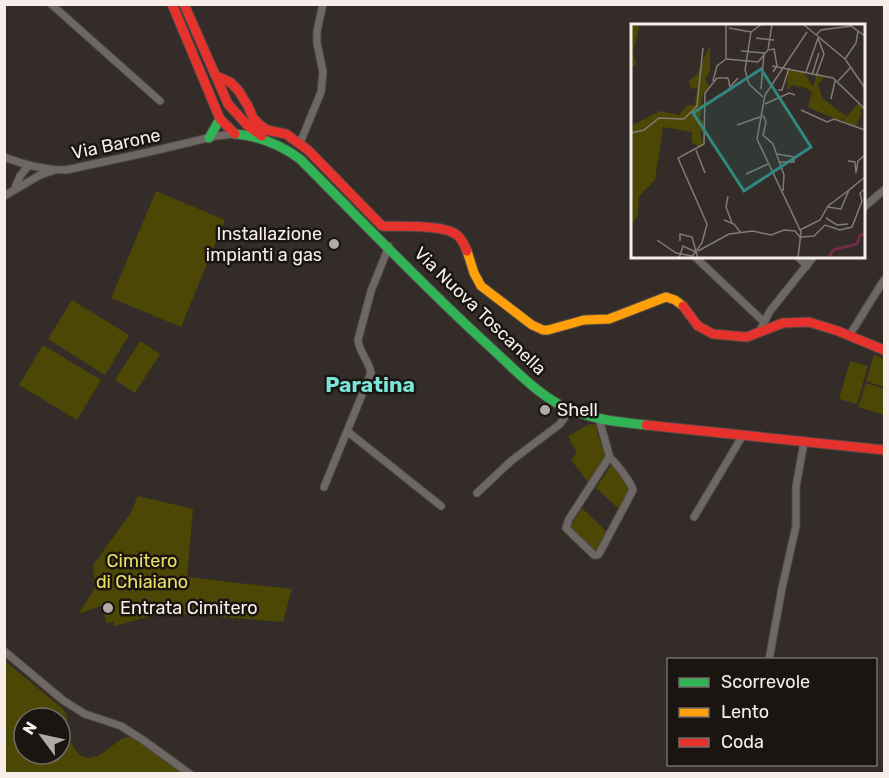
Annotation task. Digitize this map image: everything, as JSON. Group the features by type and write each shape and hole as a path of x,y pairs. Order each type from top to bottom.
{"main road":[{"path":"171,4 220,119 235,134"},
{"path":"184,4 237,123 235,134"},
{"path":"216,76 230,82 238,90 253,118 267,130 286,134 308,150 382,226 410,226 455,234 467,250 476,279 481,286 538,328 548,330 584,320 609,319 666,297 682,304 698,326 713,334 747,337 783,323 809,322 885,350"},
{"name":"Via Nuova Toscanella","path":"231,108 269,141"},
{"path":"209,138 220,119"},
{"name":"Via Nuova Toscanella","path":"235,134 245,134 269,141 300,159 519,374 546,396 572,409 599,419 885,450"}],"street":[{"path":"51,4 160,101"},
{"path":"300,143 321,92 323,72 317,31 323,4"},
{"path":"231,108 236,100 243,99"},
{"name":"Via Barone","path":"4,157 54,170 70,169 235,134"},
{"path":"13,160 20,176"},
{"path":"24,184 31,171 29,165"},
{"path":"14,190 20,176 29,165"},
{"path":"4,196 40,175 54,170"},
{"path":"865,206 885,190"},
{"path":"324,487 371,373 358,340 371,291 388,246"},
{"path":"696,258 764,322"},
{"path":"799,258 807,266"},
{"path":"759,332 770,311 813,258"},
{"path":"849,336 885,280"},
{"path":"477,493 511,461 560,424 572,409"},
{"path":"599,419 610,458 616,462 632,484 633,490 597,555 594,555 566,528 569,519 610,458"},
{"path":"347,431 441,506"},
{"path":"694,517 743,435"},
{"path":"769,658 796,526 796,487 804,441"},
{"path":"4,651 64,701 85,714 121,726 190,774"}],"green space":[{"path":"156,191 225,220 181,327 111,298"},
{"path":"72,300 129,335 105,375 48,339"},
{"path":"140,341 160,354 135,393 115,380"},
{"path":"43,345 101,380 77,420 19,385"},
{"path":"874,355 884,359 884,387 866,381"},
{"path":"850,361 868,366 857,404 839,399"},
{"path":"866,383 884,389 884,415 858,407"},
{"path":"590,424 596,425 606,455 588,482 571,460 577,453 568,436"},
{"path":"613,462 622,479 631,488 620,510 596,488"},
{"name":"Cimitero di Chiaiano","path":"138,496 193,509 187,577 292,589 283,622 171,613 154,615 115,626 113,622 107,623 101,606 78,614 95,588 93,565 130,514"},
{"path":"582,508 608,533 598,552 570,527"},
{"path":"4,660 59,706 12,706 12,766 72,766 72,744 79,755 88,758 98,756 123,738 133,737 185,773 5,773"}],"traffic: fast":[{"path":"209,138 220,119"},
{"path":"235,134 269,142 300,159 440,300 514,370 543,394 562,406 582,414 646,425"}],"traffic: slow":[{"path":"467,251 481,286 532,325 543,330 584,320 609,319 666,297 683,306"}],"traffic: jam":[{"path":"172,4 220,119 235,134"},
{"path":"184,4 228,104 248,126 262,136"},
{"path":"216,76 230,82 238,90 253,118 260,125 267,130 286,134 308,150 382,226 410,226 451,231 460,238 467,251"},
{"path":"683,306 698,326 713,334 747,337 783,323 809,322 884,350"},
{"path":"646,425 884,450"}],"place":[{"name":"Installazione impianti a gas","path":"334,244"},
{"name":"Shell","path":"545,410"},
{"name":"Entrata Cimitero","path":"108,608"}],"district":[{"name":"Paratina","path":"370,384"}]}
